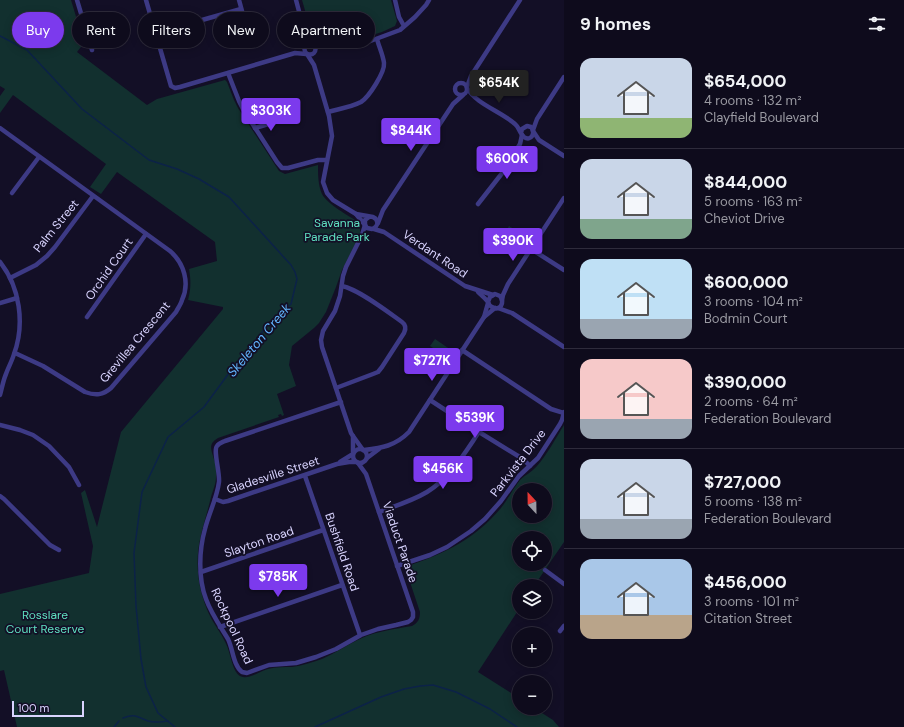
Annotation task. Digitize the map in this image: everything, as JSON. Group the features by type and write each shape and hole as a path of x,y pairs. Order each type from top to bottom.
{"street":[{"path":"77,0 92,50"},
{"path":"146,0 150,12"},
{"path":"239,0 242,12"},
{"path":"296,0 300,12"},
{"path":"395,0 399,17 404,26"},
{"path":"328,112 356,104 363,101 367,97 382,73 384,65 383,55 376,39 400,30 416,17 430,0"},
{"path":"362,235 377,226 383,210 453,104 467,92 471,76 520,0"},
{"path":"205,19 241,9"},
{"path":"160,48 171,86 175,88 228,74 295,53 302,48"},
{"path":"304,48 304,50 314,65 329,116 332,136 323,182 327,193 333,200 356,214 367,228 372,229"},
{"path":"295,53 311,54 320,48"},
{"path":"314,65 315,51"},
{"path":"228,74 239,101 282,168 288,168 318,160 327,160"},
{"path":"453,104 456,86 471,76"},
{"path":"520,144 533,134 537,119 564,77"},
{"path":"459,84 463,84 474,97 516,124 531,127 539,140"},
{"path":"456,91 458,94 474,97"},
{"path":"478,204 503,172 520,144 522,129 537,119"},
{"path":"255,128 282,120"},
{"path":"516,124 525,138 539,140 564,156"},
{"name":"Grevillea Crescent","path":"0,128 176,256 180,261 185,276 185,291 176,312 106,392 93,395 85,392 43,366 15,353"},
{"path":"12,193 39,157"},
{"name":"Palm Street","path":"10,278 36,265 47,256 93,196"},
{"path":"484,317 502,305 503,295 508,284 564,198"},
{"path":"366,458 366,454 353,436 322,347 321,340 323,331 335,311 340,296 343,276 362,235 365,220 383,210"},
{"path":"356,214 370,216 376,219 378,223"},
{"name":"Verdant Road","path":"378,223 384,232"},
{"name":"Verdant Road","path":"372,229 384,232 465,286 494,294"},
{"name":"Orchid Court","path":"87,317 146,234"},
{"path":"531,249 564,270"},
{"path":"0,262 10,278 17,298 20,318 15,353 5,376 0,395"},
{"path":"353,453 357,449 363,450 381,448 394,444 404,437 484,317 489,298 508,284"},
{"path":"336,388 378,372 404,333 405,328 402,322 362,295 342,286"},
{"name":"Verdant Road","path":"477,290 488,302"},
{"path":"494,294 500,296 512,312 564,347"},
{"path":"0,303 17,298"},
{"path":"488,302 490,306 512,312"},
{"path":"462,350 551,409 564,413"},
{"path":"430,400 523,459 530,466"},
{"name":"Rockpool Road","path":"341,402 218,444 216,447 216,453 219,480 215,499 203,536 201,551 202,582 206,598 213,615 228,641 238,668 245,673 270,665 296,663 316,657 360,635 408,622 413,618"},
{"name":"Parkvista Drive","path":"398,566 430,555 447,547 471,532 492,512 519,476 538,458 553,436 562,420 564,413"},
{"path":"0,425 34,435 49,446 69,467 79,485"},
{"path":"379,512 417,498 428,492 449,474 479,432"},
{"path":"353,436 353,459 357,463 363,463 366,458 381,448"},
{"name":"Gladesville Street","path":"337,464 353,453"},
{"name":"Viaduct Parade","path":"366,458 366,474 414,615 413,618"},
{"name":"Gladesville Street","path":"215,499 225,502 231,501 337,464 349,462 357,463"},
{"name":"Viaduct Parade","path":"357,463 366,474"},
{"name":"Bushfield Road","path":"305,476 360,635"},
{"path":"0,496 50,545 60,550"},
{"name":"Slayton Road","path":"201,572 323,530"},
{"path":"546,571 564,584"},
{"path":"220,627 342,585"},
{"path":"560,631 564,626"}],"green space":[{"path":"0,0 71,0 75,12 72,12 72,48 80,48 77,52 147,105 157,99 225,80 238,108 279,171 285,174 318,165 318,176 322,194 328,202 360,223 360,235 342,270 326,312 314,328 292,346 289,365 296,386 277,394 284,415 278,415 279,417 218,438 213,442 211,447 216,468 216,480 199,546 198,577 203,598 211,618 225,642 237,673 240,676 246,677 271,668 303,665 322,659 357,640 368,636 387,630 416,624 419,619 420,612 406,570 408,566 435,556 470,537 491,519 512,492 512,523 552,523 552,483 518,483 540,462 564,425 564,542 552,560 552,531 512,531 512,571 544,571 539,579 512,579 512,619 478,672 512,694 512,715 545,715 553,720 559,727 17,727 4,670 0,671 0,594 89,573 93,546 81,493 85,490 97,527 121,432 223,309 223,307 188,300 190,292 189,269 217,261 215,242 117,172 101,194 90,187 106,164 13,95 0,113 0,96 5,89 0,86"},
{"path":"302,0 391,0 397,21 395,26 375,34 375,12 305,12"},
{"path":"509,226 528,238 523,246 504,234"},
{"path":"435,339 454,352 450,359 430,346"}],"waterway":[{"name":"Skeleton Creek","path":"0,36 27,50 82,109 149,160 177,169 199,179 229,197 291,265 297,279 291,304 267,326 204,407 168,437 142,492 134,553 136,606 141,659 146,687 158,713 175,727"},
{"name":"Skeleton Creek","path":"315,727 381,697 404,689 433,685 456,692 490,709 517,727"},
{"path":"123,718 134,716 151,722 168,721"},
{"path":"114,727 119,721"}],"park label":[{"name":"Savanna Parade Park","path":"337,230"},
{"name":"Rosslare Court Reserve","path":"45,622"}]}
